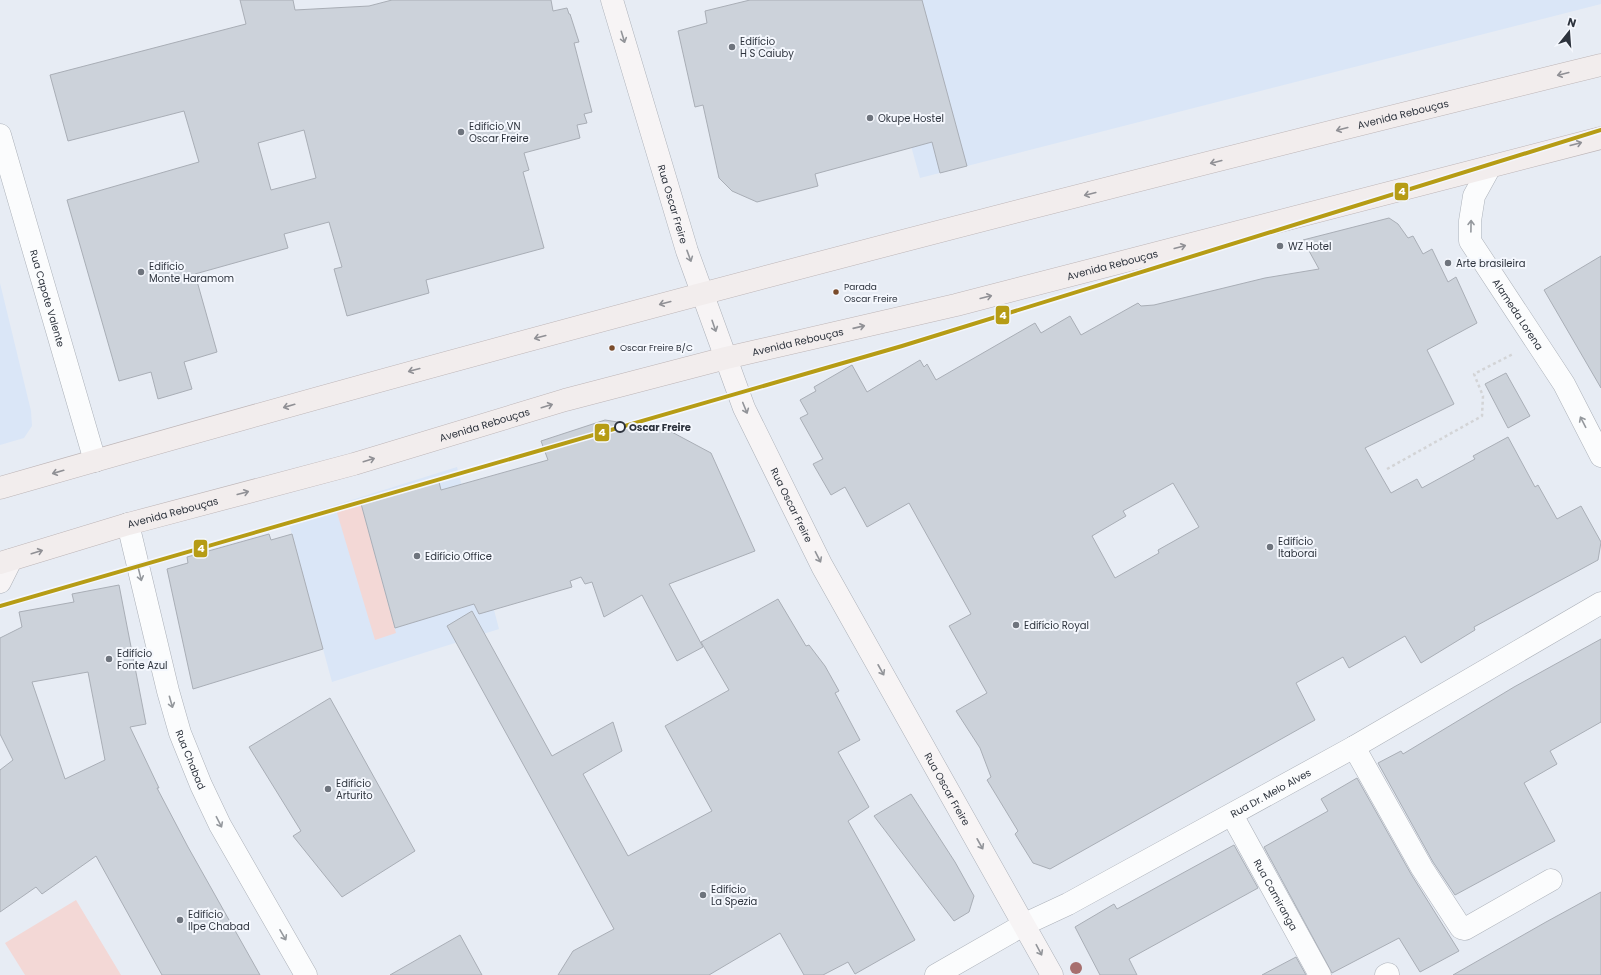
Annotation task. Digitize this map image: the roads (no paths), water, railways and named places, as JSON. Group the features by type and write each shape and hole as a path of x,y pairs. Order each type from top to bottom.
{"main road":[{"name":"Avenida Rebouças","path":"0,488 415,370 703,293 1415,110 1601,65"},
{"name":"Avenida Rebouças","path":"5,562 128,524 354,464 565,400 726,358 956,305 1601,138"}],"street":[{"name":"Rua Oscar Freire","path":"612,0 687,251 744,408 822,566 1025,924 1052,975"},
{"name":"Rua Capote Valente","path":"0,135 95,461"},
{"name":"Alameda Lorena","path":"1490,167 1474,196 1470,222 1470,241 1564,384 1601,456"},
{"name":"Rua Chabad","path":"128,524 166,683 180,733 201,785 220,825 306,975"},
{"path":"0,582 5,562"},
{"name":"Rua Dr. Melo Alves","path":"936,975 1025,924 1068,904 1354,747 1601,603"},
{"path":"1354,747 1422,868 1461,928 1465,929 1551,880"},
{"name":"Rua Camiranga","path":"1232,815 1320,975"}],"place":[{"name":"Edifício H S Caiuby","path":"732,47"},
{"name":"Okupe Hostel","path":"870,118"},
{"name":"Edifício VN Oscar Freire","path":"461,132"},
{"name":"WZ Hotel","path":"1280,246"},
{"name":"Arte brasileira","path":"1448,263"},
{"name":"Edifício Monte Haramom","path":"141,272"},
{"name":"Parada Oscar Freire","path":"836,292"},
{"name":"Oscar Freire B/C","path":"612,348"},
{"name":"Oscar Freire","path":"620,427"},
{"name":"Edifício Itaborai","path":"1270,547"},
{"name":"Edifício Office","path":"417,556"},
{"name":"Edifício Royal","path":"1016,625"},
{"name":"Edifício Fonte Azul","path":"109,659"},
{"name":"Edifício Arturito","path":"328,789"},
{"name":"Edifício La Spezia","path":"703,895"},
{"name":"Edifício Ilpe Chabad","path":"180,920"}]}
